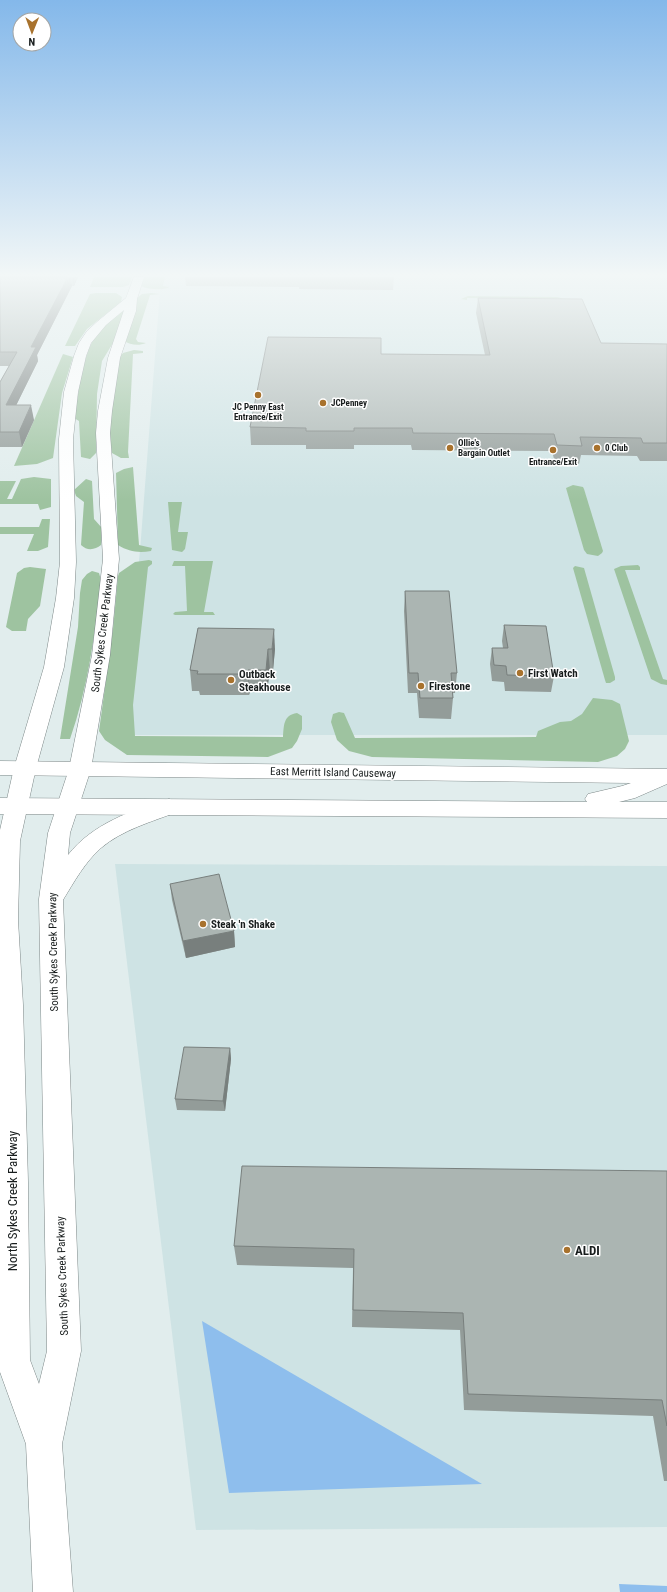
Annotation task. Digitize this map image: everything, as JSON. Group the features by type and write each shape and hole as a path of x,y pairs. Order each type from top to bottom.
{"street":[{"path":"82,351 71,392 66,439 68,562 65,598 54,667 25,768 9,806 308,809 479,807 667,810"},
{"name":"South Sykes Creek Parkway","path":"44,1444 64,1351 51,899 59,833 80,769 101,655 111,559 103,433 105,411 116,351"},
{"name":"East Merritt Island Causeway","path":"0,768 667,776"},
{"path":"479,807 597,799 627,793 667,776"},
{"name":"North Sykes Creek Parkway","path":"9,806 9,841 3,866 10,1005 13,1182 13,1360 44,1444 53,1592"},
{"path":"51,899 77,859 99,837 123,825 169,807"}],"shaded area":[{"path":"155,351 667,351 667,735 129,735 124,708 140,551"},
{"path":"115,864 667,866 667,1527 196,1530"}],"green space":[{"path":"88,351 108,351 102,361 97,394 96,453 90,459 81,457 79,421 74,418"},
{"path":"143,351 143,353 133,354 128,452 129,458 121,458 112,453 109,429 119,358 123,353"},
{"path":"63,354 73,357 62,393 53,458 37,464 14,466"},
{"path":"133,467 139,545 152,548 151,551 134,551 118,545 116,473"},
{"path":"34,477 51,479 51,507 40,510 38,504 0,504 0,499 12,499 21,479"},
{"path":"86,479 92,481 94,519 102,528 101,545 91,549 81,545 84,502 76,496 74,490"},
{"path":"0,481 16,481 7,499 0,499"},
{"path":"573,485 583,487 584,489 603,551 598,556 587,554 584,550 566,488"},
{"path":"168,502 182,502 178,532 188,532 185,549 182,552 172,550"},
{"path":"42,519 50,519 48,547 38,551 27,551 34,534 0,534 0,527 39,527"},
{"path":"152,561 152,564 148,567 133,705 135,736 283,737 285,722 289,716 297,713 302,716 302,729 292,748 268,757 127,755 105,740 99,731 113,629 118,576 119,573 135,562"},
{"path":"174,561 213,561 204,612 213,612 215,615 173,614 175,612 187,611 185,566 172,566"},
{"path":"638,565 640,570 625,570 663,679 667,680 667,685 651,679 614,569 621,566"},
{"path":"575,566 584,568 615,677 615,680 610,683 606,683 605,680 573,568"},
{"path":"30,567 46,569 40,606 28,619 26,631 12,631 6,627 17,573 24,568"},
{"path":"92,571 99,573 101,580 90,661 82,700 70,739 60,739 78,627 82,580"},
{"path":"593,698 612,700 620,704 629,741 625,749 617,756 598,762 372,757 349,751 337,740 331,722 333,714 339,712 344,713 355,738 536,737 538,731 560,722 571,721 582,714"}],"water":[{"path":"202,1321 482,1484 229,1493"},
{"path":"619,1584 667,1586 667,1592 620,1592"}],"building":[{"path":"34,351 6,405 31,405 19,432 0,432 0,382 17,352 0,352"},
{"path":"265,351 381,351 381,354 490,355 489,351 667,351 667,443 643,443 641,438 580,437 582,446 557,445 554,434 413,433 412,428 354,428 354,431 306,431 306,428 250,427"},
{"path":"405,591 449,591 457,673 451,673 453,698 420,698 418,673 409,673"},
{"path":"504,625 546,626 554,676 507,675 506,666 494,665 492,648 508,648"},
{"path":"198,628 274,629 272,649 268,649 266,670 248,670 248,674 197,674 198,671 190,670"},
{"name":"Steak 'n Shake","path":"219,874 234,931 183,941 170,884"},
{"path":"184,1047 230,1048 223,1101 175,1099"},
{"path":"242,1166 667,1171 667,1426 662,1400 468,1394 463,1313 353,1310 354,1249 234,1246"}],"place":[{"name":"JC Penny East Entrance/Exit","path":"258,395"},
{"name":"JCPenney","path":"323,403"},
{"name":"Ollie's Bargain Outlet","path":"450,448"},
{"name":"0 Club","path":"597,448"},
{"name":"Entrance/Exit","path":"553,450"},
{"name":"First Watch","path":"520,673"},
{"name":"Outback Steakhouse","path":"231,680"},
{"name":"Firestone","path":"421,686"},
{"name":"Steak 'n Shake","path":"203,924"},
{"name":"ALDI","path":"567,1250"}]}
